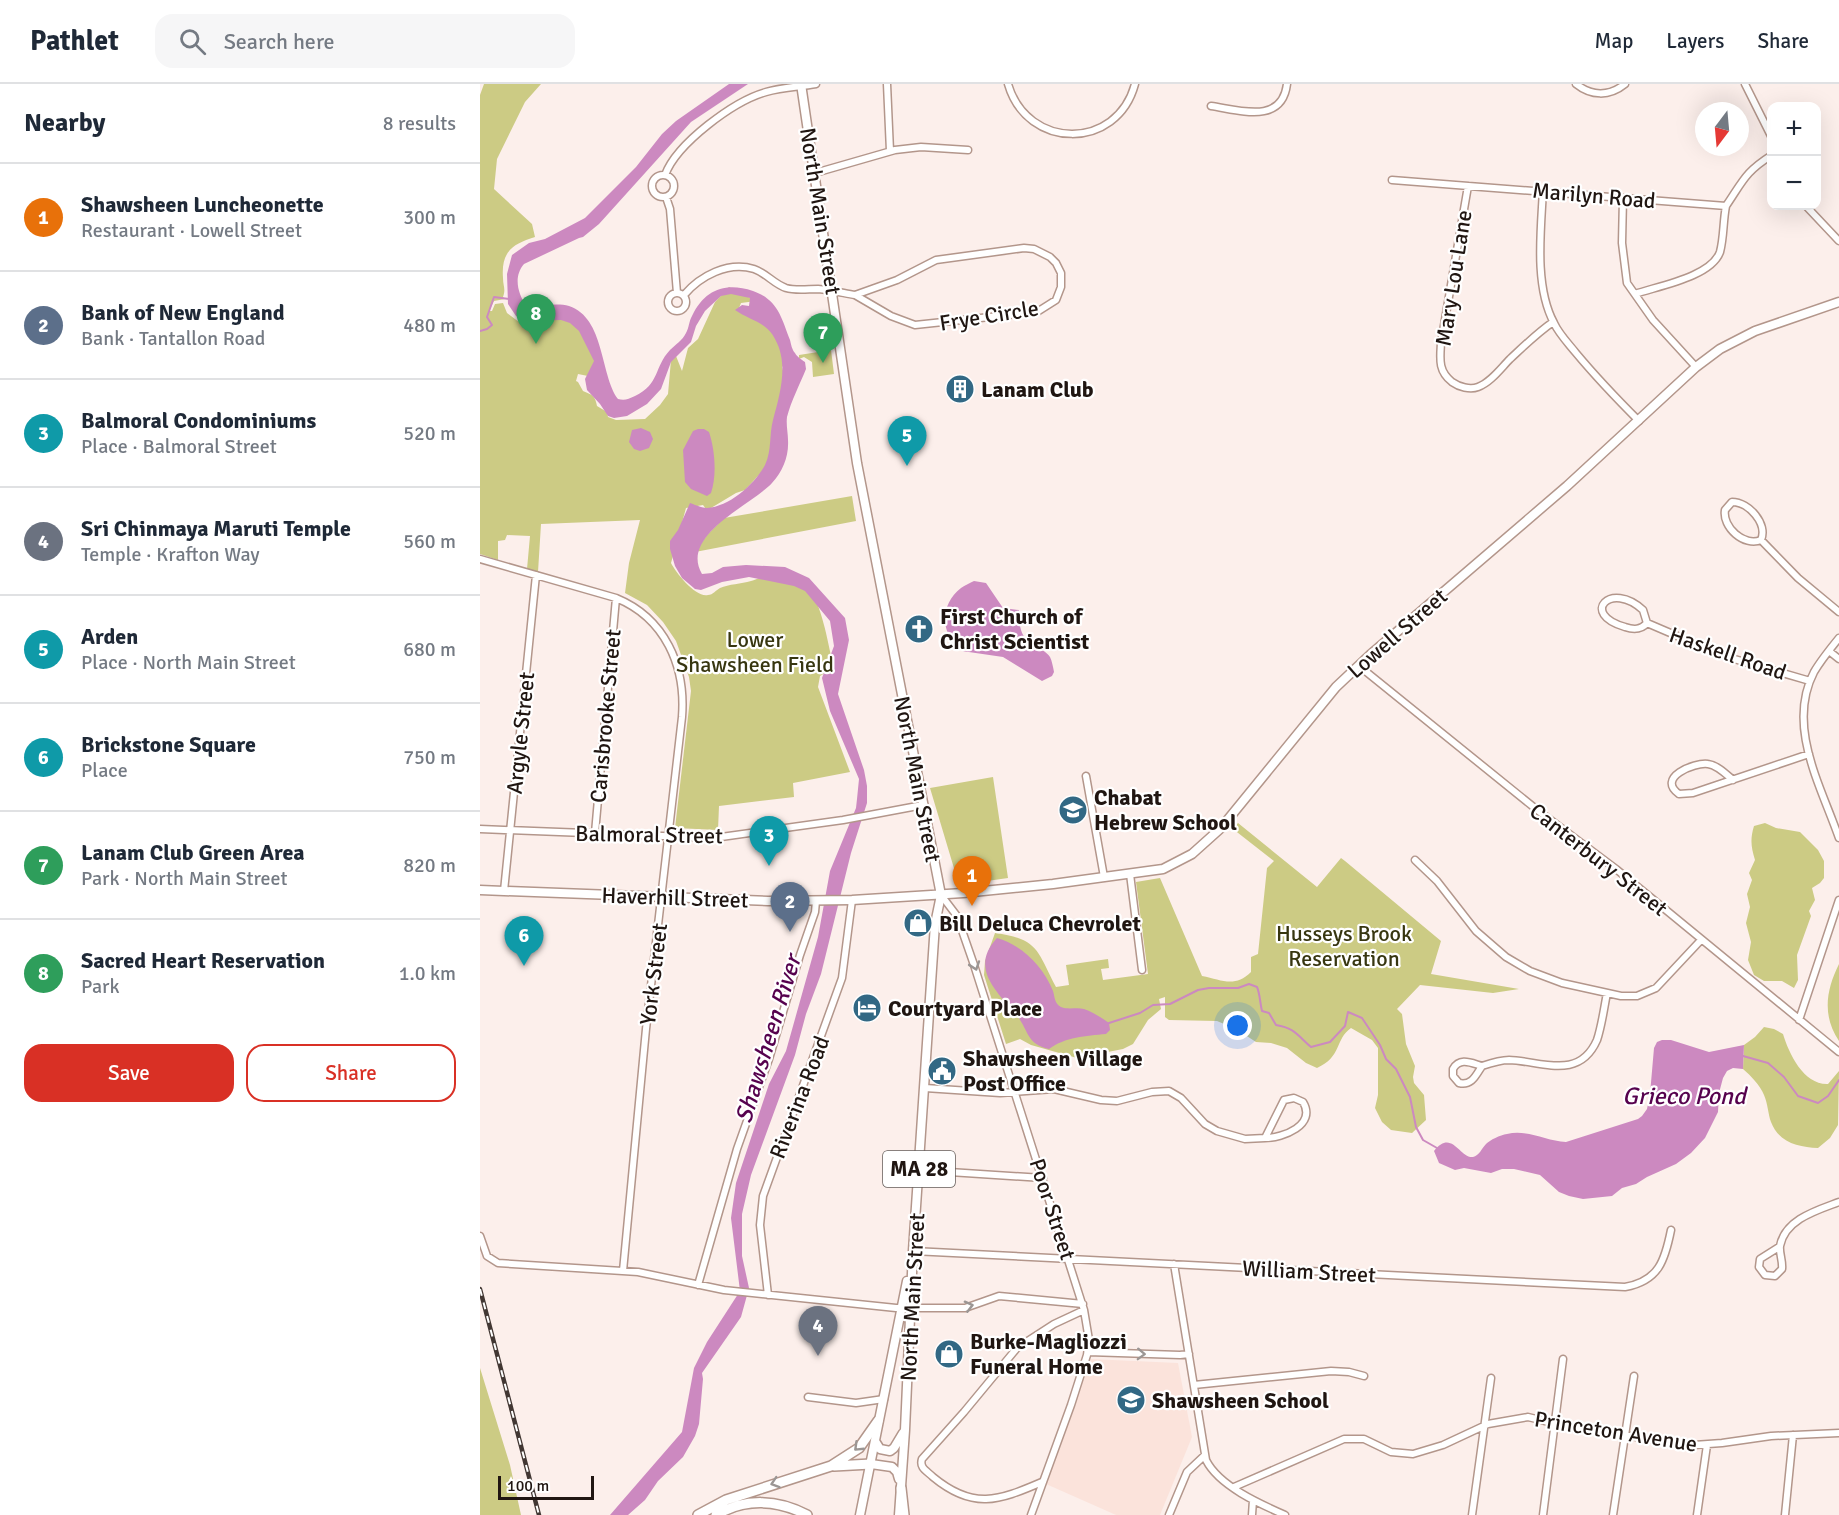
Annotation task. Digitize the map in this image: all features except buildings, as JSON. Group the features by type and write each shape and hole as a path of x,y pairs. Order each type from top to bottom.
{"highway":[{"path":"698,1515 718,1503 739,1495 831,1466 851,1455 862,1445 878,1421"},
{"path":"831,1466 871,1464"},
{"path":"901,1488 904,1515"},
{"path":"716,1515 740,1505 763,1502 777,1503 807,1515"}],"main road":[{"name":"North Main Street","path":"802,85 857,463 941,895 935,923 913,1251"},
{"name":"Lowell Street","path":"941,895 1104,878 1164,869 1192,854 1221,828 1336,687 1639,421 1696,368 1720,349 1742,336 1839,302"},
{"name":"Haverhill Street","path":"480,890 819,901 941,895"},
{"name":"MA 28","path":"860,1515 878,1421 906,1308 913,1251"},
{"name":"North Main Street","path":"899,1515 905,1430 906,1308"},
{"path":"875,1441 881,1449 890,1450 905,1430"},
{"path":"871,1464 883,1464 894,1468 899,1475 901,1488"}],"street":[{"path":"665,175 671,163 697,135 731,109 765,92 789,86 816,84"},
{"path":"887,84 890,151"},
{"path":"1008,84 1020,109 1035,123 1054,132 1074,134 1094,130 1112,120 1126,105 1135,84"},
{"path":"1211,106 1256,112 1271,110 1280,103 1287,84"},
{"path":"1576,84 1588,92 1602,94 1616,90 1624,84"},
{"path":"1745,84 1767,128"},
{"path":"815,173 890,151 921,147 968,150"},
{"path":"1635,294 1691,276 1715,262 1721,248 1726,206 1744,177 1757,164 1770,156"},
{"path":"665,175 671,178 674,187 672,193 666,197 656,195 651,186 655,178 665,175"},
{"name":"Marilyn Road","path":"1392,180 1726,206"},
{"name":"Mary Lou Lane","path":"1468,186 1441,343 1442,371 1461,387 1477,387 1488,381 1536,334 1553,322"},
{"path":"1543,190 1540,247 1546,299 1553,322 1597,379 1639,421"},
{"name":"Frye Circle","path":"666,197 670,208 680,294 717,271 740,267 753,269 788,289 819,289 855,295 891,316 909,324 922,325 1028,313 1044,309 1058,296 1061,287 1061,273 1054,260 1044,253 1034,249 1015,249 936,260 886,284 855,295"},
{"path":"1623,198 1622,243 1628,283 1653,320 1696,368"},
{"path":"1810,210 1839,241"},
{"path":"1738,502 1757,518 1763,528 1761,540 1752,542 1744,540 1726,523 1724,512 1728,505 1738,502"},
{"path":"1761,540 1798,578 1839,612"},
{"name":"York Street","path":"480,559 616,598 642,613 662,634 675,657 681,676 682,717 639,1095 622,1271"},
{"name":"Argyle Street","path":"504,891 536,575"},
{"name":"Haskell Road","path":"1613,597 1630,602 1643,610 1647,623 1642,628 1635,629 1618,625 1605,617 1603,604 1608,598 1613,597"},
{"name":"Carisbrooke Street","path":"595,833 616,598"},
{"name":"Haskell Road","path":"1647,623 1724,656 1810,681"},
{"path":"1839,638 1818,665 1810,681 1804,698 1803,714 1804,733 1809,754 1839,838"},
{"path":"1829,651 1839,659"},
{"name":"Canterbury Street","path":"1359,666 1616,869 1839,1052"},
{"path":"1733,780 1713,765 1705,764 1680,771 1674,778 1673,785 1678,794 1686,795 1733,780 1809,754"},
{"path":"1086,776 1104,878"},
{"name":"Balmoral Street","path":"480,829 723,837 843,820 923,805"},
{"path":"1415,860 1437,881 1476,931 1506,957 1541,976 1579,988 1637,996 1656,988 1701,940"},
{"path":"1130,874 1142,970"},
{"name":"Poor Street","path":"941,895 957,916 1016,1093 1083,1307 1090,1352"},
{"name":"Riverina Road","path":"768,1295 760,1225 765,1188 845,968 849,900"},
{"path":"1799,1020 1839,900"},
{"path":"698,1285 737,1149 769,1059 800,955 819,901"},
{"path":"1482,1066 1469,1083 1459,1083 1452,1076 1454,1066 1460,1062 1482,1066 1506,1060 1554,1067 1576,1062 1588,1053 1596,1040 1607,993"},
{"path":"925,1088 1016,1093 1054,1089 1107,1101 1169,1091 1181,1098 1205,1124 1216,1131 1238,1138 1265,1138 1284,1136 1294,1131 1306,1114 1307,1108 1303,1102 1294,1098 1282,1101 1265,1138"},
{"path":"919,1170 1043,1178"},
{"path":"1779,1247 1782,1269 1775,1276 1765,1275 1759,1267 1760,1259 1779,1247 1796,1221 1839,1202"},
{"name":"William Street","path":"913,1251 1625,1287 1640,1284 1657,1271 1665,1256 1671,1230"},
{"path":"480,1236 487,1256 498,1263 644,1273 724,1290 906,1308 965,1308 999,1296 1083,1307"},
{"path":"1174,1264 1204,1456 1213,1472 1253,1500 1285,1515"},
{"path":"1042,1482 1002,1498 978,1500 955,1492 938,1481 921,1464 922,1459 1012,1353 1044,1329 1083,1307"},
{"path":"1031,1515 1090,1352 1189,1354"},
{"path":"1543,1515 1563,1359"},
{"path":"1194,1384 1331,1371 1364,1376"},
{"path":"1613,1515 1634,1376"},
{"path":"1472,1515 1491,1378"},
{"path":"808,1397 856,1403 884,1399"},
{"name":"Princeton Avenue","path":"1234,1487 1344,1439 1364,1439 1391,1452 1405,1455 1443,1445 1498,1420 1528,1417 1556,1424 1681,1444 1707,1445 1771,1436 1839,1433"},
{"path":"1785,1515 1793,1435"},
{"path":"1697,1515 1707,1445"},
{"path":"1169,1515 1187,1472 1204,1456"},
{"path":"1252,1515 1253,1500"}],"shaded area":[{"name":"Shawsheen School","path":"1090,1359 1178,1363 1192,1437 1160,1515 1116,1515 1046,1484"}],"green space":[{"name":"Lower Shawsheen Field","path":"484,84 541,84 525,102 497,159 494,189 532,224 535,237 514,246 506,255 503,269 503,297 505,299 494,301 489,311 492,311 495,304 503,303 507,313 519,322 564,318 582,328 599,360 588,376 578,374 576,381 583,391 593,396 597,406 607,412 608,417 616,420 645,419 660,405 668,394 671,360 676,356 682,371 688,348 698,339 715,302 729,287 756,301 741,303 739,308 778,325 785,377 769,464 745,490 711,508 706,509 703,505 686,508 671,563 692,589 703,595 760,578 785,582 809,591 820,613 832,660 826,663 825,673 820,676 818,687 850,772 793,783 794,797 719,806 718,830 675,828 691,691 689,677 676,641 647,605 625,593 629,563 640,520 541,524 538,572 527,569 530,536 507,535 505,540 498,541 498,560 480,554 480,95"},
{"path":"831,350 834,374 813,377 812,362 804,357 799,359 799,355"},
{"path":"852,496 856,521 695,552 707,535 724,518"},
{"path":"993,777 1008,878 959,885 930,788"},
{"name":"Husseys Brook Reservation","path":"1238,823 1317,887 1341,858 1345,861 1441,941 1431,974 1519,989 1493,993 1420,985 1397,1009 1402,1014 1406,1044 1415,1066 1414,1083 1424,1095 1426,1120 1412,1133 1391,1130 1382,1122 1375,1108 1378,1095 1378,1048 1372,1040 1351,1028 1342,1037 1331,1059 1317,1068 1306,1063 1287,1048 1271,1043 1256,1042 1236,1029 1217,1021 1169,1020 1165,1017 1165,997 1159,999 1161,1009 1148,1020 1133,1044 1123,1049 1077,1058 1031,1045 1020,1039 1006,1044 984,975 985,961 995,933 1029,943 1040,956 1056,987 1069,985 1066,965 1108,959 1109,968 1101,969 1103,980 1148,974 1136,882 1160,878 1202,976 1222,981 1234,981 1251,972 1251,957 1258,954 1267,868 1274,861 1233,829"},
{"path":"1765,823 1776,828 1800,832 1818,850 1824,861 1824,878 1812,888 1815,900 1809,911 1811,916 1797,955 1798,980 1794,988 1782,981 1764,981 1754,975 1748,960 1751,942 1746,923 1750,907 1747,894 1752,880 1749,873 1755,860 1752,835 1754,826"},
{"path":"1839,964 1839,1041 1830,1022 1828,1003 1831,983"},
{"path":"1764,1027 1783,1034 1799,1067 1812,1079 1828,1084 1839,1071 1838,1125 1830,1138 1818,1148 1797,1145 1779,1135 1771,1122 1762,1091 1743,1069 1744,1045"},
{"path":"480,1368 510,1465 521,1515 480,1515"}],"water":[{"path":"729,84 748,84 691,122 599,224 583,237 524,264 519,274 518,285 526,306 564,305 581,312 596,334 612,388 618,399 623,400 635,396 649,386 665,356 684,336 697,307 710,294 725,288 743,288 768,299 778,310 793,350 805,362 806,369 787,417 786,457 772,483 709,534 700,546 698,560 702,574 712,573 723,567 746,565 785,567 809,578 845,618 849,640 838,694 864,770 867,803 851,853 821,974 806,1014 795,1055 751,1175 742,1214 742,1256 749,1288 741,1317 702,1373 699,1424 683,1457 658,1481 645,1500 628,1515 610,1515 682,1432 694,1368 707,1342 740,1291 731,1218 736,1183 769,1084 786,1051 818,937 830,871 856,808 859,779 830,711 822,678 834,646 830,621 805,591 794,586 749,577 722,582 701,590 695,589 682,578 675,566 670,549 670,541 678,530 690,503 707,508 724,504 755,480 767,459 782,379 782,359 772,333 735,310 742,305 749,306 750,298 731,294 721,296 705,311 696,326 691,342 671,362 661,389 647,404 627,416 614,418 608,416 587,390 585,379 594,361 579,331 570,323 561,320 526,321 516,316 508,304 507,274 512,255 529,243 545,239 585,218 636,167 662,134 676,121"},
{"path":"641,428 650,432 653,439 649,448 640,451 634,449 629,442 632,430"},
{"path":"698,429 709,432 714,454 713,486 711,493 707,496 691,489 685,482 683,450 693,431"},
{"path":"974,581 986,583 1003,608 1019,610 1023,636 1050,657 1054,672 1052,676 1042,681 1003,657 962,651 949,637 945,620 949,603 963,587"},
{"path":"997,938 1015,946 1031,958 1044,973 1059,1005 1064,1008 1081,1008 1091,1012 1109,1023 1110,1030 1106,1034 1069,1040 1049,1049 1032,1041 1018,1017 995,990 986,970 985,960"},
{"name":"Grieco Pond","path":"1671,1040 1709,1052 1744,1045 1743,1069 1733,1068 1727,1071 1723,1078 1718,1112 1705,1138 1691,1153 1676,1164 1636,1184 1622,1188 1612,1196 1583,1199 1559,1192 1540,1175 1514,1169 1502,1169 1491,1173 1464,1168 1455,1170 1439,1163 1434,1151 1446,1143 1451,1143 1464,1154 1473,1157 1479,1154 1488,1142 1504,1135 1522,1133 1566,1142 1638,1119 1647,1109 1654,1048 1657,1042"}],"waterway":[{"path":"480,331 492,325 487,317 494,297 509,299"},
{"path":"1109,1023 1140,1013 1153,1005 1170,1004 1198,990 1238,988 1249,984 1257,987 1262,1011 1269,1013 1276,1025 1292,1030 1311,1047 1330,1042 1345,1026 1348,1012 1362,1018 1380,1045 1386,1059 1396,1069 1410,1097 1416,1127 1423,1140 1437,1148"},
{"path":"1743,1056 1768,1063 1784,1077 1798,1096 1818,1103 1828,1096 1839,1080"}],"railway":[{"path":"480,1289 539,1515"}],"place":[{"name":"Sacred Heart Reservation","path":"536,344"},
{"name":"Lanam Club Green Area","path":"823,363"},
{"name":"Lanam Club","path":"960,389"},
{"name":"Arden","path":"907,466"},
{"name":"First Church of Christ Scientist","path":"919,629"},
{"name":"Chabat Hebrew School","path":"1073,810"},
{"name":"Balmoral Condominiums","path":"769,866"},
{"name":"Shawsheen Luncheonette","path":"972,906"},
{"name":"Bill Deluca Chevrolet","path":"918,923"},
{"name":"Bank of New England","path":"790,932"},
{"name":"Brickstone Square","path":"524,966"},
{"name":"Courtyard Place","path":"867,1008"},
{"name":"Shawsheen Village Post Office","path":"942,1071"},
{"name":"Burke-Magliozzi Funeral Home","path":"949,1354"},
{"name":"Sri Chinmaya Maruti Temple","path":"818,1356"},
{"name":"Shawsheen School","path":"1131,1400"}],"water label":[{"name":"Shawsheen River","path":"768,1039"}]}
